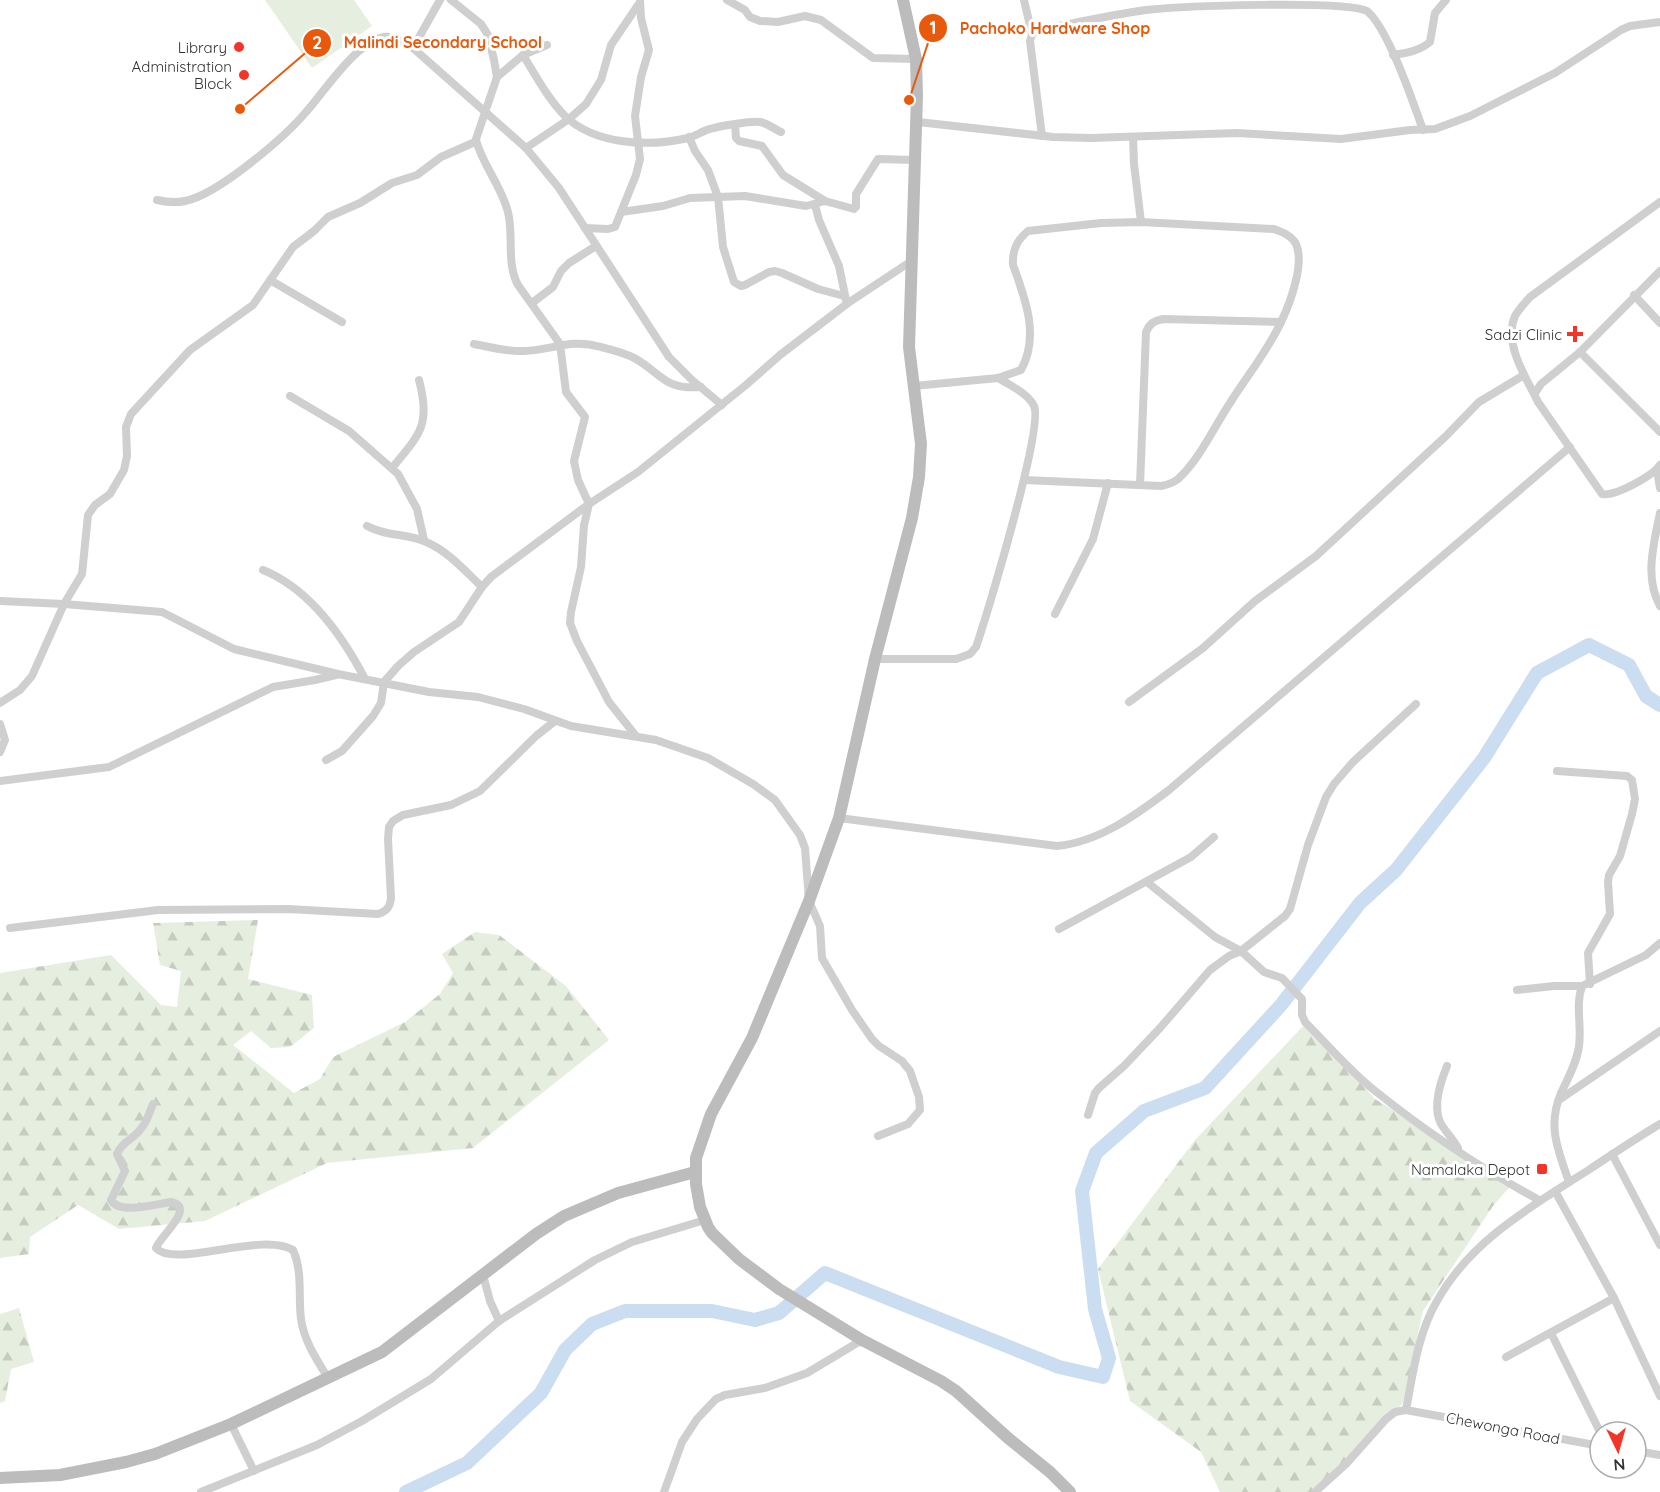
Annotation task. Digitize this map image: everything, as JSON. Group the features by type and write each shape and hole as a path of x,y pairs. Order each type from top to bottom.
{"street":[{"path":"413,48 440,0"},
{"path":"0,703 20,690 32,676 64,604 82,574 88,515 95,505 110,494 127,464 126,428 128,420 190,350 253,305 293,247 328,217 360,203 392,183 417,175 441,157 471,145 476,140 497,76 488,35 480,24 451,0"},
{"path":"727,0 744,10 750,17 763,21 778,22 805,16 821,20 873,58 916,59"},
{"path":"903,0 916,59 918,122 909,347 921,444 919,477 912,518 875,659 839,819 809,901 752,1038 711,1114 696,1158 694,1172 705,1220 718,1240 739,1259 779,1289 862,1340 941,1380 1050,1472 1070,1492"},
{"path":"1024,0 1032,34 1030,41 1042,136"},
{"path":"1146,0 1148,10"},
{"path":"1393,55 1415,51 1430,42 1435,13 1446,0"},
{"path":"526,148 569,119 586,104 601,80 611,45 640,1"},
{"path":"585,228 615,227 638,167 639,142 635,116 641,77 649,50 641,18 640,1"},
{"path":"1032,34 1039,30 1148,10 1307,1 1360,6 1372,16 1393,55 1423,130"},
{"path":"918,122 1042,136 1091,138 1237,133 1341,139 1441,128 1470,116 1555,72 1621,30 1645,23 1660,22"},
{"path":"157,200 187,201 213,188 252,162 294,124 337,73 369,44 389,36 413,48 526,148 558,188 669,357 722,405"},
{"path":"497,76 523,56 547,45"},
{"path":"523,56 557,107 569,119 607,138 624,142 689,138 711,129 759,122 781,132"},
{"path":"735,125 736,138 739,141 762,146 783,175 825,201 854,209 856,194 878,159 915,160"},
{"path":"1133,137 1141,222"},
{"path":"689,138 708,170 718,197 723,247 732,278 737,284 745,285 768,272 775,271 846,300"},
{"path":"476,140 482,160 496,182 508,212 513,274 518,285 560,344 566,392 585,417 574,461 578,480 589,504 584,525 581,567 570,623 609,702 636,736"},
{"path":"621,212 663,206 690,198 746,196 801,206 815,205 825,201"},
{"path":"1660,202 1530,297 1515,317 1514,339 1524,375 1538,402 1602,494 1611,494 1658,467 1660,488"},
{"path":"815,205 840,270 846,300"},
{"path":"914,386 998,378 1021,370 1030,333 1029,314 1013,265 1014,250 1028,231 1038,228 1141,222 1274,229 1284,232 1296,243 1298,267 1281,322 1203,446 1178,479 1167,485 1024,480"},
{"path":"532,303 553,286 563,268 596,246"},
{"path":"326,760 342,751 373,716 381,703 384,682 414,652 459,622 482,587 501,569 589,504 638,472 722,405 846,300 913,260"},
{"path":"1535,393 1541,384 1580,352 1660,271"},
{"path":"270,280 342,322"},
{"path":"1634,295 1660,323"},
{"path":"1140,485 1146,332 1149,326 1154,321 1163,319 1281,322"},
{"path":"474,344 522,351 538,350 560,344 576,343 599,346 639,361 663,381 682,388 701,387"},
{"path":"1580,352 1660,432"},
{"path":"1129,702 1203,648 1256,601 1316,556 1446,436 1479,402 1524,375"},
{"path":"875,659 950,660 963,658 976,647 1024,480 1035,410 1030,400 998,378"},
{"path":"392,468 420,433 424,413 419,380"},
{"path":"290,396 342,426 392,468 403,482 417,509 424,540"},
{"path":"839,819 1057,846 1073,844 1109,829 1169,790 1570,447"},
{"path":"1055,614 1093,539 1108,483"},
{"path":"1660,513 1651,565 1655,596 1660,606"},
{"path":"367,526 386,534 424,540 443,552 482,587"},
{"path":"262,570 287,582 321,614 345,643 365,679"},
{"path":"0,601 162,612 228,647 338,674 429,692 478,697 587,729 662,741 708,759 753,783 775,800 803,841 809,901 820,926 822,958 872,1039 906,1066 919,1097 920,1108 915,1118 902,1127 878,1136"},
{"path":"0,781 109,767 273,687 338,674"},
{"path":"1088,1115 1099,1088 1124,1066 1160,1028 1210,970 1241,951 1285,916 1293,905 1319,811 1334,784 1353,762 1416,704"},
{"path":"10,928 158,910 288,909 378,914 384,912 389,907 392,898 388,839 389,827 396,817 451,805 473,795 555,721"},
{"path":"0,724 5,740 0,752"},
{"path":"1557,771 1626,776 1632,780 1635,799 1623,848 1609,875 1610,914 1588,953 1586,985 1578,1000 1580,1043 1558,1101 1554,1119 1554,1134 1569,1182"},
{"path":"1059,929 1191,857 1214,837"},
{"path":"1147,882 1215,937 1241,951 1264,972 1282,978 1302,999 1302,1015 1305,1022 1359,1077 1389,1102 1502,1180 1539,1200"},
{"path":"1517,990 1586,985 1646,955 1659,945"},
{"path":"1558,1101 1660,1031"},
{"path":"1447,1066 1439,1088 1438,1111 1440,1122 1459,1151"},
{"path":"153,1104 145,1124 119,1149 117,1154 124,1172 112,1193 112,1204 116,1207 129,1208 171,1202 180,1206 178,1219 158,1241 156,1248 160,1252 178,1255 226,1248 272,1245 286,1245 293,1250 298,1267 301,1320 304,1332 313,1354 328,1378"},
{"path":"1320,1490 1391,1414 1406,1410 1425,1326 1443,1290 1461,1266 1488,1240 1539,1200 1660,1124"},
{"path":"1612,1154 1660,1245"},
{"path":"0,1478 60,1475 126,1462 155,1454 231,1424 393,1345 536,1234 564,1216 618,1193 694,1172"},
{"path":"1555,1191 1614,1298 1660,1396"},
{"path":"201,1492 317,1446 362,1421 431,1379 499,1321 614,1251 632,1242 705,1220"},
{"path":"483,1275 490,1301 499,1321"},
{"path":"1506,1357 1614,1298"},
{"path":"1551,1334 1594,1420"},
{"path":"664,1492 682,1442 697,1419 716,1399 725,1395 765,1388 807,1372 862,1340"},
{"name":"Chewonga Road","path":"1406,1410 1588,1444"},
{"path":"231,1424 254,1471"}],"green space":[{"path":"265,0 354,0 372,26 312,68"},
{"path":"258,920 248,979 312,995 314,1028 290,1047 271,1048 251,1031 233,1045 294,1093 320,1079 333,1057 405,1022 440,994 453,973 442,954 475,932 499,935 566,986 609,1040 473,1148 327,1163 205,1221 119,1229 78,1205 30,1237 29,1254 0,1258 0,973 111,955 161,1005 177,1007 181,971 160,965 153,923"},
{"path":"1306,1023 1375,1099 1513,1183 1493,1206 1423,1311 1403,1403 1317,1492 1220,1492 1201,1452 1130,1401 1098,1269 1195,1140"},
{"path":"19,1308 34,1362 11,1369 5,1401 0,1403 0,1314"}],"waterway":[{"path":"406,1492 467,1463 541,1393 565,1350 592,1324 625,1311 712,1311 755,1320 779,1313 825,1273 1059,1367 1103,1377 1109,1358 1095,1309 1082,1191 1096,1153 1144,1111 1205,1088 1281,1005 1360,903 1396,870 1484,758 1537,673 1589,645 1629,665 1646,696 1660,705"}],"place":[{"name":"Library","path":"239,47"},
{"name":"Administration Block","path":"244,75"},
{"name":"Pachoko Hardware Shop","path":"909,100"},
{"name":"Malindi Secondary School","path":"240,109"},
{"name":"Sadzi Clinic","path":"1575,334"},
{"name":"Namalaka Depot","path":"1542,1169"}]}
